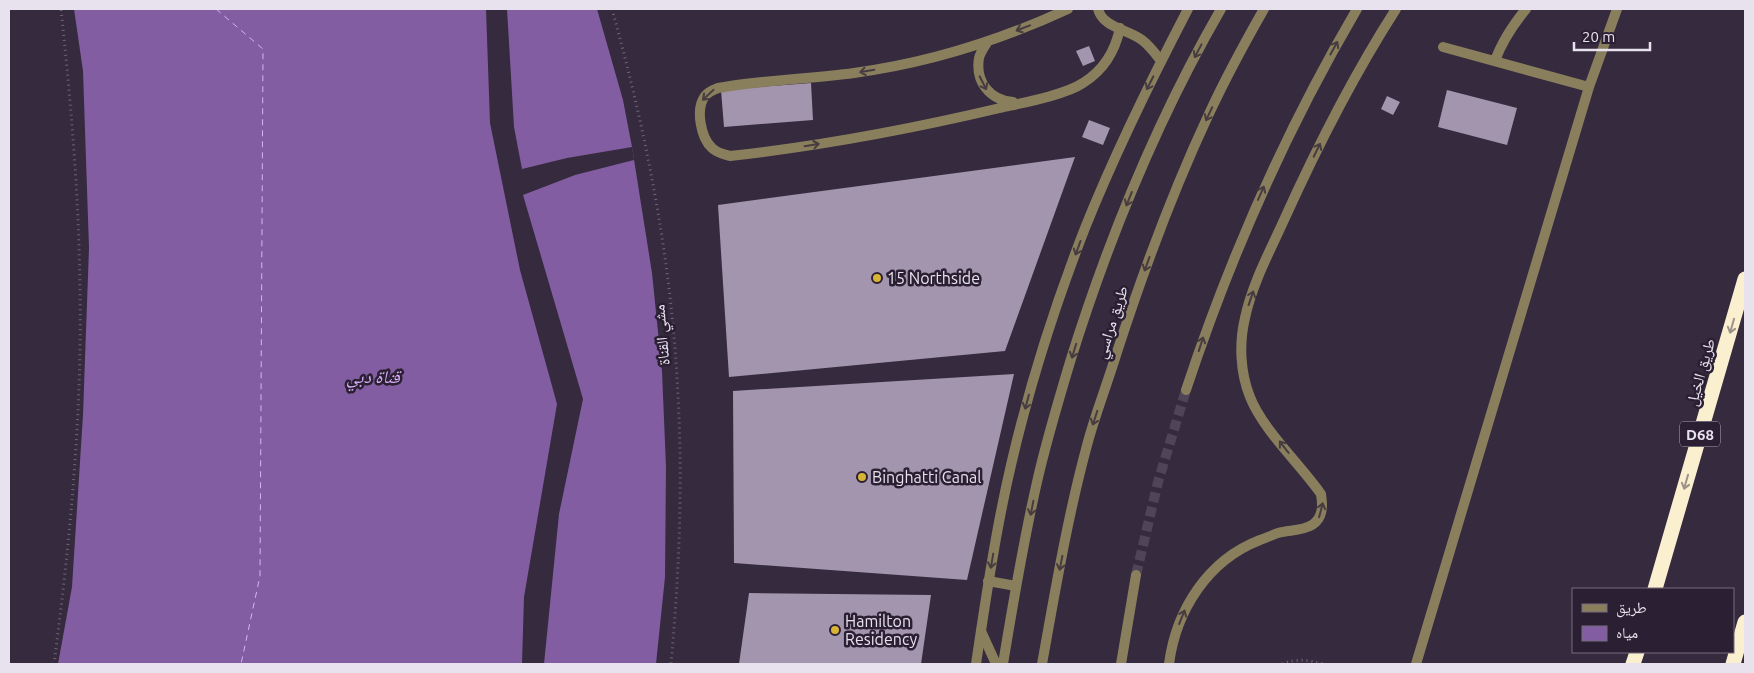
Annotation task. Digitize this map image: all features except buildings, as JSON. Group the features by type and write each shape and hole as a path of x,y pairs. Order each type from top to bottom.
{"highway":[{"name":"طريق الخيل","path":"1655,588 1745,279"},
{"path":"1733,664 1745,622"}],"street":[{"path":"1068,9 988,41 945,54 856,73 718,88 710,91 704,97 701,104 703,134 713,149 721,154 730,156 881,134 1020,103 1068,90 1093,76 1103,67 1111,55 1120,28"},
{"path":"1098,9 1104,20 1143,41 1161,61"},
{"path":"976,664 988,581 1012,461 1027,402 1061,293 1108,171 1188,9"},
{"path":"1003,664 1037,481 1055,412 1082,326 1108,251 1138,176 1171,103 1221,9"},
{"name":"طريق مراسي","path":"1042,664 1080,470 1137,290 1200,132 1236,59 1264,9"},
{"path":"1186,390 1205,332 1250,217 1304,105 1357,9"},
{"path":"1169,664 1176,632 1185,609 1199,587 1215,570 1234,554 1255,542 1278,533 1303,529 1313,524 1320,516 1323,505 1322,494 1260,416 1250,397 1241,357 1242,337 1245,317 1259,276 1293,200 1333,117 1396,9"},
{"path":"1495,61 1509,32 1526,9"},
{"path":"1416,664 1589,87 1616,9"},
{"path":"988,41 979,57 978,75 987,91 1002,101 1020,103"},
{"path":"1443,47 1589,87"},
{"path":"1121,664 1136,575"},
{"path":"988,581 1016,586"},
{"path":"981,631 996,664"}],"path":[{"path":"54,664 64,586 73,489 79,391 80,293 76,176 71,98 61,9"},
{"name":"مشي القناة","path":"612,9 638,110 656,195 666,261 673,328 678,395 680,536 671,664"},
{"path":"1282,664 1295,660 1309,660 1323,664"}],"water":[{"name":"قناة دبي","path":"74,9 597,9 623,100 632,147 652,273 662,371 666,467 665,577 656,664 58,664 72,587 83,415 89,248 83,71"}],"pier":[{"path":"486,9 507,9 514,127 522,169 567,158 632,147 634,160 575,175 523,195 583,399 559,514 544,664 522,664 524,597 557,404 520,270 490,123"}],"ferry route":[{"path":"216,9 263,49 260,576 241,664"}],"tunnel":[{"path":"1136,575 1158,482 1186,390"}],"place":[{"name":"15 Northside","path":"877,278"},
{"name":"Binghatti Canal","path":"862,477"},
{"name":"Hamilton Residency","path":"835,630"}]}
